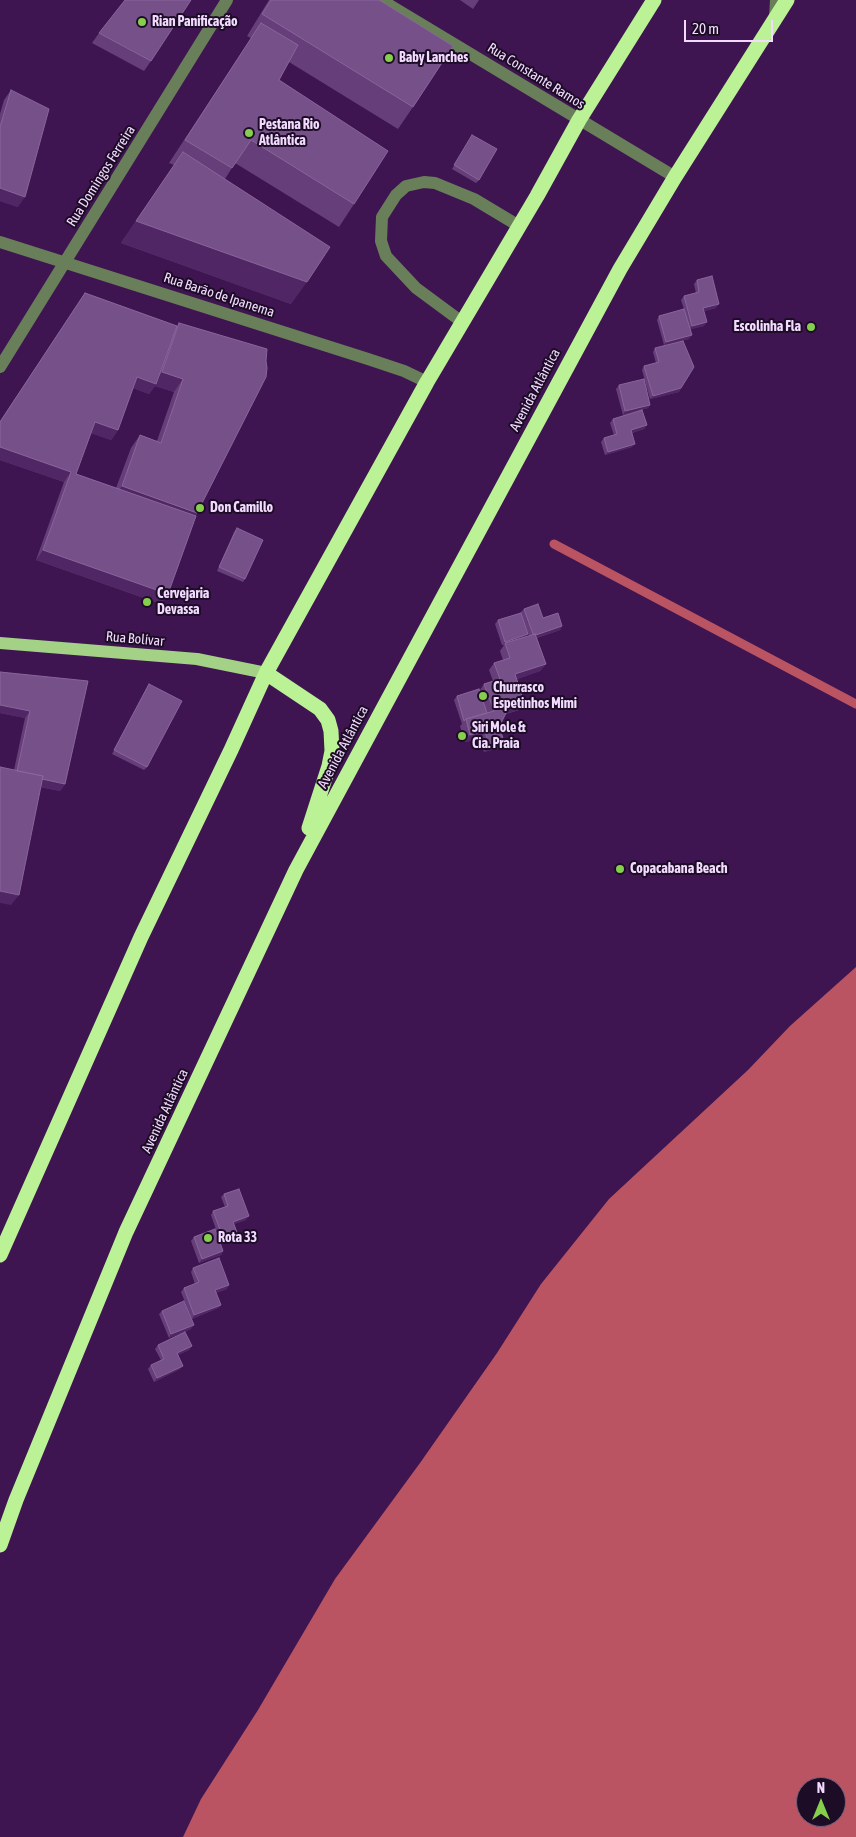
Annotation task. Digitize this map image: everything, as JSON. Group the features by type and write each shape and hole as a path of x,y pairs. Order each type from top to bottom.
{"highway":[{"path":"0,1255 140,937 231,750 266,673 427,382 579,120 654,0"},
{"name":"Avenida Atlântica","path":"0,1545 16,1500 126,1232 296,870 620,269 675,177 786,0"},
{"path":"266,673 320,709 328,720 331,731 332,751 327,774 296,870"}],"main road":[{"name":"Rua Bolívar","path":"0,643 197,659 266,673"}],"street":[{"name":"Rua Domingos Ferreira","path":"0,367 227,0"},
{"name":"Rua Constante Ramos","path":"381,0 675,177"},
{"path":"774,18 776,0"},
{"path":"462,322 416,288 386,256 381,241 382,217 396,195 406,186 424,182 436,183 474,199 519,226"},
{"name":"Rua Barão de Ipanema","path":"0,242 404,371 427,382"}],"shaded area":[{"path":"856,967 856,1837 183,1837 201,1799 258,1710 335,1579 420,1463 497,1353 541,1284 609,1199 748,1070 790,1026"}],"building":[{"name":"Rian Panificação","path":"125,0 191,0 151,61 99,33"},
{"path":"271,0 379,0 453,46 413,107 262,14"},
{"name":"Pestana Rio Atlântica","path":"261,23 298,45 279,80 388,151 354,204 251,140 232,168 185,140"},
{"path":"11,90 49,109 25,197 0,188 0,127"},
{"path":"472,135 497,149 479,180 454,165"},
{"path":"183,152 330,247 307,282 136,221"},
{"path":"712,276 719,304 703,308 707,322 692,326 684,296 699,292 697,280"},
{"path":"85,293 177,326 156,384 137,377 118,430 95,422 76,474 196,516 168,594 43,550 71,472 0,447 0,422"},
{"path":"684,309 692,335 666,342 659,316"},
{"path":"179,323 267,349 266,377 197,513 122,486 140,435 161,443 183,379 162,372"},
{"path":"683,341 694,367 681,388 653,396 644,366 659,362 655,348"},
{"path":"644,379 650,405 625,411 619,385"},
{"path":"642,410 647,425 631,430 635,444 608,452 604,438 617,434 613,419"},
{"path":"237,528 263,540 245,579 219,567"},
{"path":"538,604 543,618 558,613 562,626 536,635 533,634 524,609"},
{"path":"521,613 528,634 505,642 498,620"},
{"path":"535,634 546,664 515,674 524,702 509,707 499,727 504,741 489,745 485,731 470,735 466,719 494,711 484,684 500,679 494,663 510,658 505,643"},
{"path":"0,672 88,681 65,784 42,779 43,776 17,771 30,711 0,705"},
{"path":"149,684 182,701 147,767 114,750"},
{"path":"479,689 487,713 464,721 457,696"},
{"path":"0,767 43,776 19,895 0,891"},
{"path":"239,1189 249,1216 233,1222 238,1235 224,1240 213,1211 228,1206 224,1194"},
{"path":"215,1229 223,1251 202,1259 194,1237"},
{"path":"219,1258 229,1285 215,1290 221,1305 194,1315 184,1288 199,1282 193,1268"},
{"path":"184,1301 194,1325 171,1334 162,1311"},
{"path":"185,1332 192,1346 177,1353 183,1366 157,1378 151,1365 164,1359 158,1345"}],"waterway":[{"path":"554,544 856,704"}],"place":[{"name":"Rian Panificação","path":"142,22"},
{"name":"Baby Lanches","path":"389,58"},
{"name":"Pestana Rio Atlântica","path":"249,133"},
{"name":"Escolinha Fla","path":"811,327"},
{"name":"Don Camillo","path":"200,508"},
{"name":"Cervejaria Devassa","path":"147,602"},
{"name":"Churrasco Espetinhos Mimi","path":"483,696"},
{"name":"Siri Mole & Cia. Praia","path":"462,736"},
{"name":"Copacabana Beach","path":"620,869"},
{"name":"Rota 33","path":"208,1238"}]}
